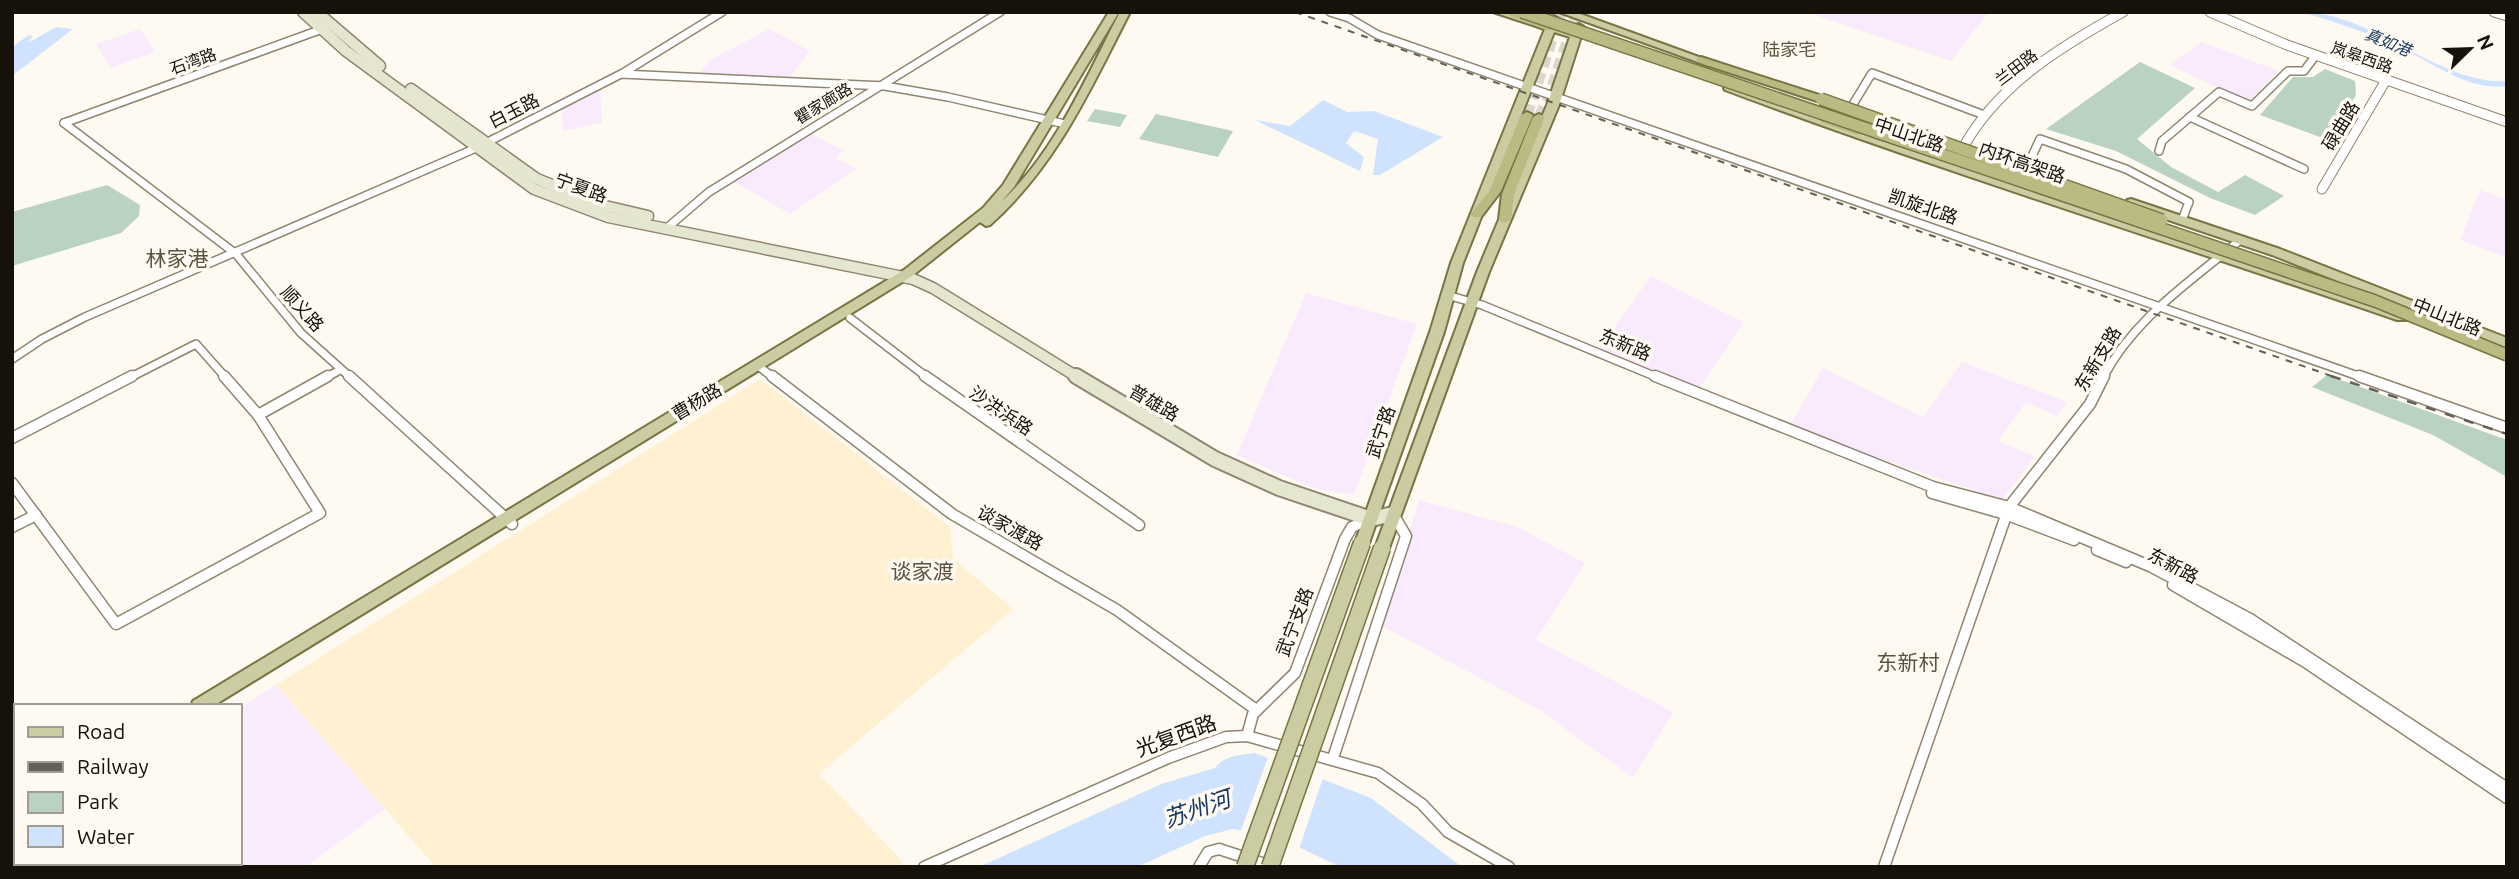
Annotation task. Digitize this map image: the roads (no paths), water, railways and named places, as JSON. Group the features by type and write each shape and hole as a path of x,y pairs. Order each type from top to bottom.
{"highway":[{"path":"1506,12 1550,28"},
{"name":"内环高架路","path":"1522,12 2375,301 2507,355"},
{"name":"内环高架路","path":"1539,12 2387,298 2507,345"},
{"path":"1701,60 2127,205 2209,238"},
{"path":"1752,96 2014,183 2090,204"},
{"path":"1477,214 1495,191 1533,116 1508,194 1505,219"},
{"path":"2375,301 2507,361"}],"main road":[{"name":"宁夏路","path":"303,12 326,27"},
{"name":"宁夏路","path":"317,12 346,51 480,145 537,179 601,205 670,224 907,277"},
{"name":"曹杨路","path":"202,704 509,522 907,277 987,211 1008,187 1114,12"},
{"name":"曹杨路","path":"761,368 850,318 999,212 1024,186 1065,124 1125,12"},
{"name":"中山北路","path":"1498,12 1752,96 1874,142 2409,320 2507,361"},
{"name":"武宁路","path":"1245,867 1371,519 1437,332 1447,295 1521,104 1525,87 1557,12"},
{"name":"中山北路","path":"1564,12 1582,15 1701,60 2240,240 2507,345"},
{"path":"1272,867 1393,514 1505,219 1555,96 1582,15"},
{"name":"普雄路","path":"907,277 933,288 1133,412 1215,459 1279,488 1371,519"},
{"path":"1371,519 1393,514"},
{"name":"曹杨路","path":"220,704 509,522"}],"street":[{"path":"621,74 722,12"},
{"name":"瞿家廊路","path":"670,224 686,209 778,147 941,51 1000,12"},
{"name":"凯旋北路","path":"1330,12 1349,18 1378,35 1525,87 2507,428"},
{"name":"兰田路","path":"1951,168 1983,115 2015,83 2082,36 2123,12"},
{"name":"岚皋西路","path":"2210,12 2316,55 2507,122"},
{"path":"2494,12 2507,16"},
{"name":"石湾路","path":"64,123 326,27"},
{"path":"2159,151 2162,141 2219,92 2252,106 2288,71 2304,71 2316,55"},
{"path":"1852,106 1873,71 1983,115"},
{"name":"白玉路","path":"12,359 85,317 236,254 480,145 621,74 879,86 948,96 1065,124"},
{"name":"碌曲路","path":"2322,189 2386,80"},
{"path":"2190,117 2304,169"},
{"name":"顺义路","path":"64,123 236,254 301,333 509,522"},
{"path":"2026,169 2040,139 2137,174 2189,202 2182,220"},
{"name":"东新支路","path":"1884,867 2007,511 2090,404 2124,342 2158,306 2240,240"},
{"name":"东新路","path":"1447,295 1474,302 1789,432 2129,557 2250,619 2507,788"},
{"name":"沙洪浜路","path":"850,318 953,398 1139,525"},
{"path":"12,438 197,344 258,415 320,513 116,624 12,483"},
{"name":"谈家渡路","path":"761,368 959,519 1117,610 1255,709"},
{"path":"258,415 340,370"},
{"name":"东新路","path":"2007,511 2176,586 2307,663 2507,798"},
{"path":"1333,758 1406,536 1393,514"},
{"path":"12,527 36,515"},
{"name":"武宁支路","path":"1255,709 1293,677 1345,539 1352,527 1371,519"},
{"path":"1247,736 1250,717 1255,709"},
{"name":"光复西路","path":"924,867 1168,758 1214,741 1247,736 1333,758 1386,777 1422,804 1448,831 1509,867"},
{"path":"1199,867 1208,852 1219,849 1272,867"}],"water":[{"path":"2301,12 2328,15 2354,23 2456,72 2481,79 2507,81 2507,86 2492,87 2463,80 2384,40"},
{"path":"56,27 73,29 12,76 12,47 29,35 33,36 28,43"},
{"path":"1323,100 1347,112 1374,111 1443,137 1380,175 1373,175 1378,139 1354,131 1346,143 1364,157 1360,171 1255,120 1290,126"},
{"name":"苏州河","path":"1255,753 1371,798 1462,867 1340,867 1278,837 1233,829 1205,836 1137,867 979,867 1161,784 1215,768 1223,760 1233,756"}],"tunnel":[{"path":"1527,115 1561,12"},
{"path":"1539,117 1549,96 1577,12"}],"railway":[{"path":"1295,12 2336,378"},
{"path":"2331,376 2336,378"},
{"path":"2336,378 2507,434"}],"district":[{"name":"陆家宅","path":"1789,50"},
{"name":"林家港","path":"177,259"},
{"name":"谈家渡","path":"922,572"},
{"name":"东新村","path":"1908,663"}],"water label":[{"name":"真如港","path":"2388,42"}]}
